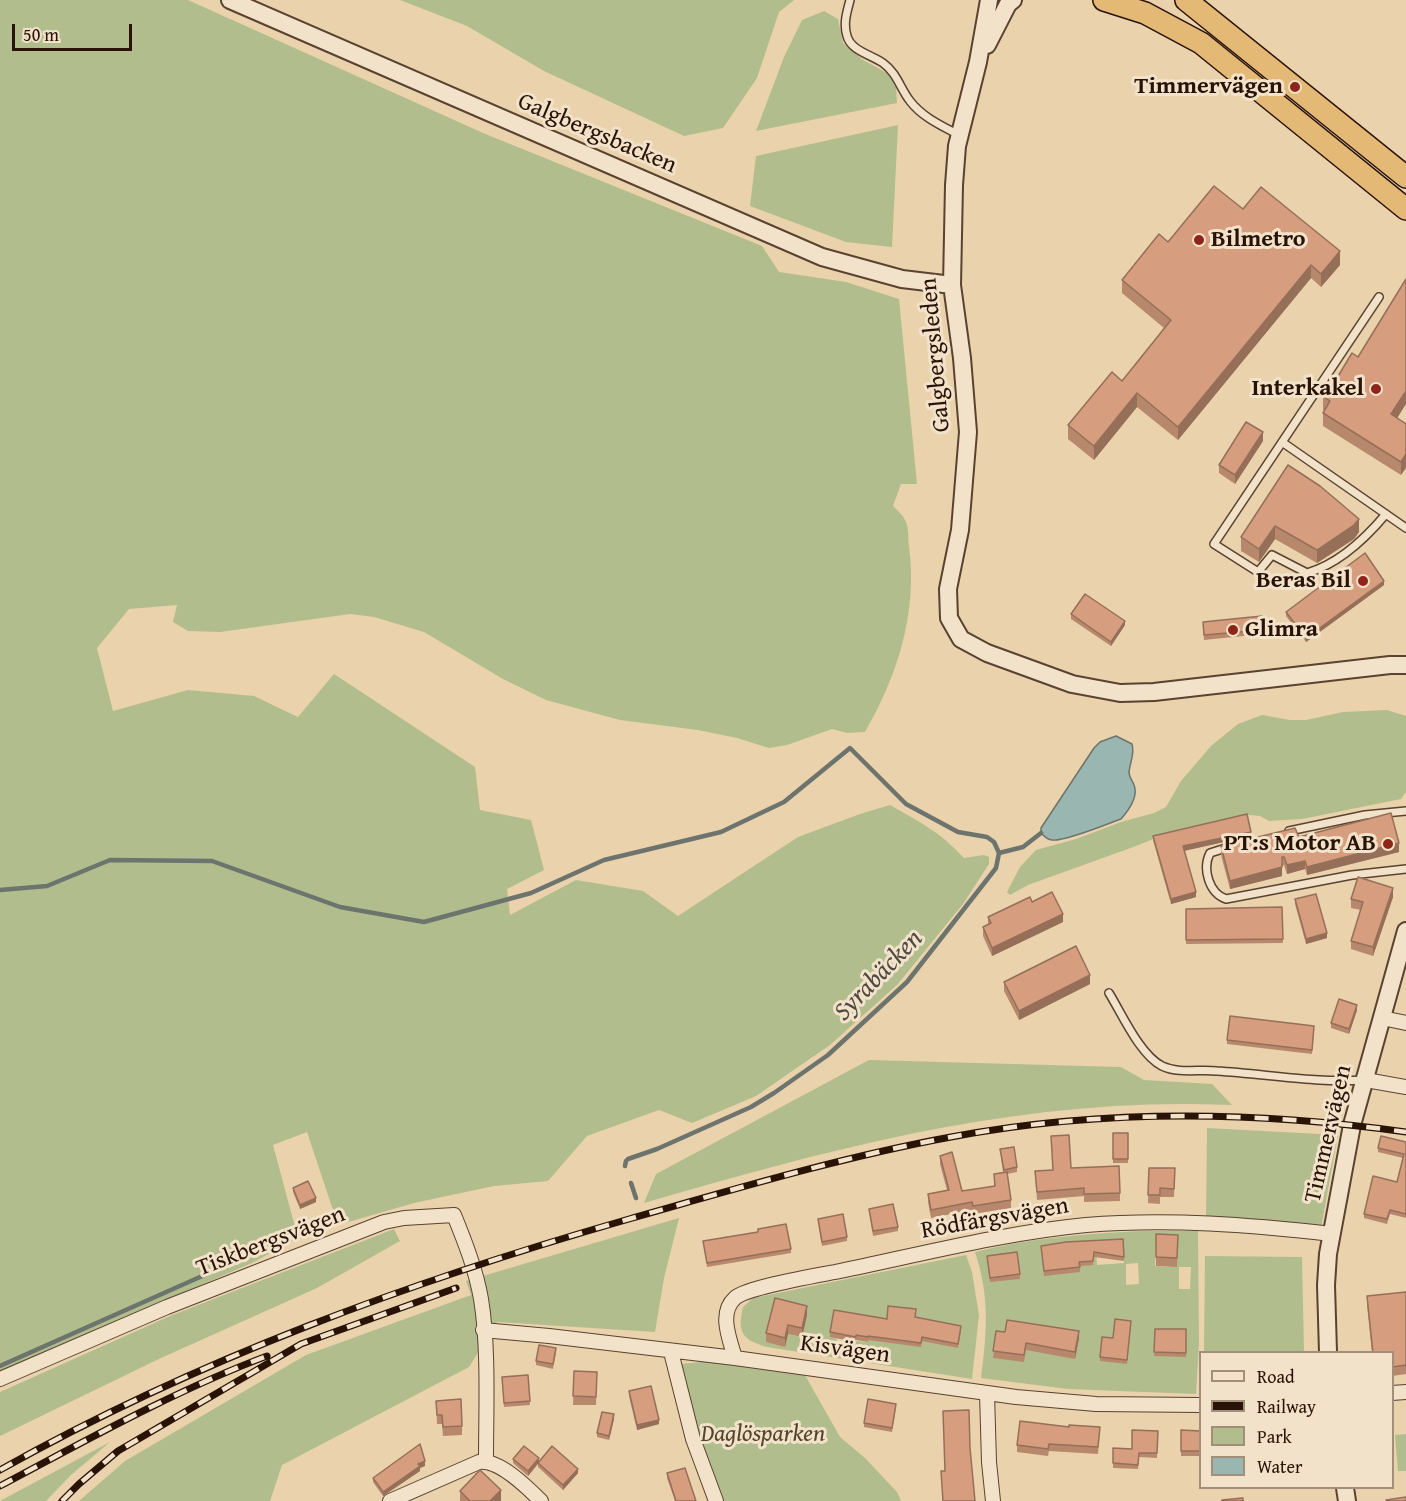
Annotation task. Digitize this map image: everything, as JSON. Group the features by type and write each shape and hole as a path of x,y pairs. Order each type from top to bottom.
{"highway":[{"path":"1104,0 1145,13 1201,43 1406,209"},
{"path":"1186,0 1406,177"}],"street":[{"name":"Galgbergsbacken","path":"230,0 822,257 902,279 952,285"},
{"name":"Galgbergsleden","path":"989,0 978,62 959,135 954,185 952,285 962,358 968,432 960,530 948,589 949,618 964,640 987,653 1072,684 1120,693 1154,692 1406,665"},
{"name":"Galgbergsleden","path":"978,62 1008,4 1013,0"},
{"name":"Timmervägen","path":"1328,1351 1326,1284 1328,1254 1352,1125 1406,931"},
{"path":"1382,1018 1406,1023"},
{"path":"1366,1080 1406,1087"},
{"name":"Tiskbergsvägen","path":"0,1379 167,1307 345,1237 384,1222 421,1216 454,1215 473,1266 480,1297 483,1330"},
{"name":"Rödfärgsvägen","path":"735,1358 726,1316 734,1298 756,1288 1035,1232 1088,1225 1240,1224 1332,1234"},
{"path":"483,1330 486,1461"},
{"name":"Kisvägen","path":"483,1330 735,1358 1073,1403 1137,1406 1199,1405"},
{"path":"670,1352 693,1439 716,1501"},
{"path":"987,1393 989,1462 993,1501"},
{"path":"390,1501 486,1461 495,1464 541,1501"}],"lane":[{"path":"850,0 844,19 847,38 854,46 886,65 917,108 959,135"},
{"path":"1379,297 1214,544 1258,572 1272,555 1307,573 1323,569 1365,538 1386,514"},
{"path":"1282,442 1406,528"},
{"path":"1279,834 1365,815 1406,811"},
{"path":"1240,845 1210,853 1206,860 1206,873 1212,888 1218,896 1226,899 1352,875 1406,869"},
{"path":"1109,993 1142,1049 1163,1067 1185,1071 1214,1070 1341,1082 1366,1080"}],"green space":[{"path":"0,0 188,0 483,133 762,246 779,272 846,282 899,299 917,484 901,484 893,506 903,516 907,526 911,571 910,596 907,620 895,666 887,689 865,732 847,733 832,729 787,745 769,748 737,738 698,730 620,720 546,700 503,679 424,632 374,617 350,614 220,632 188,631 173,622 177,605 129,609 97,648 113,711 188,690 254,696 298,717 334,674 475,767 480,810 531,820 544,870 507,889 510,915 576,880 643,891 678,916 798,837 890,805 938,834 964,858 984,855 989,857 989,864 963,904 897,985 830,1045 756,1096 692,1123 659,1110 587,1136 548,1181 494,1186 414,1203 338,1225 307,1132 273,1145 298,1238 252,1263 0,1371"},
{"path":"400,0 794,0 779,12 757,78 723,128 684,136 544,71 467,26"},
{"path":"824,11 838,19 843,43 863,60 889,74 896,86 897,103 756,131 784,57 802,20"},
{"path":"898,125 892,247 846,242 750,206 756,156"},
{"path":"1387,710 1406,716 1406,792 1401,799 1302,819 1269,821 1260,816 1249,815 1200,825 1163,835 1028,885 1010,895 1007,892 1020,867 1036,850 1076,839 1166,807 1181,781 1211,746 1238,724 1262,715 1290,720 1306,720 1343,712"},
{"path":"869,1060 1121,1067 1144,1080 1212,1084 1232,1105 1156,1104 1081,1108 934,1129 789,1162 644,1203 656,1174"},
{"path":"1207,1128 1338,1135 1321,1228 1206,1219"},
{"path":"679,1218 664,1278 655,1332 497,1322 469,1367 282,1465 270,1501 79,1501 125,1461 306,1355 471,1295 466,1281"},
{"path":"394,1229 400,1241 317,1288 161,1358 0,1436 0,1392 170,1316"},
{"path":"1140,1231 1198,1231 1199,1343 1196,1394 1068,1389 981,1378 986,1315 983,1284 975,1252 1036,1240","holes":["1156,1243 1178,1244 1169,1267 1155,1266","1123,1244 1124,1263 1097,1265 1096,1245","1138,1263 1139,1284 1126,1285 1126,1264","1179,1267 1191,1267 1190,1289 1179,1289"]},
{"path":"966,1255 972,1272 979,1315 972,1379 767,1347 747,1338 741,1329 743,1307 753,1298","holes":["775,1307 802,1337 788,1334 785,1347","871,1321 867,1342 845,1340 843,1348 835,1347 837,1338"]},
{"path":"1205,1256 1302,1257 1304,1351 1204,1351"},
{"name":"Daglösparken","path":"720,1360 797,1361 840,1437 865,1458 897,1492 901,1501 718,1501 701,1460 681,1364"},
{"path":"1406,1434 1406,1471 1398,1471 1395,1435"},
{"path":"110,1442 71,1475 46,1501 0,1501"}],"water":[{"path":"1116,736 1132,744 1133,748 1129,772 1135,794 1130,808 1121,819 1066,838 1047,839 1041,833 1041,828 1094,748 1100,742"}],"building":[{"path":"1214,186 1243,209 1261,187 1340,251 1321,274 1311,265 1178,427 1137,393 1094,446 1068,425 1112,372 1122,381 1171,320 1122,280 1159,234 1168,242"},
{"name":"Interkakel","path":"1406,279 1406,391 1391,414 1406,424 1406,454 1401,462 1323,413 1330,401 1323,396 1332,382 1334,383 1352,353 1358,357"},
{"path":"1246,422 1263,432 1235,475 1219,465"},
{"path":"1288,465 1320,486 1359,519 1354,525 1317,550 1275,526 1259,549 1241,537"},
{"path":"1365,553 1384,581 1306,638 1286,612"},
{"path":"1085,594 1125,621 1111,642 1071,614"},
{"name":"Glimra","path":"1262,616 1263,630 1204,635 1203,622"},
{"path":"1391,813 1399,843 1307,867 1305,861 1287,865 1282,857 1282,867 1230,881 1221,846 1295,828 1299,837"},
{"path":"1247,814 1251,832 1183,846 1196,892 1171,899 1153,836"},
{"path":"1358,877 1393,888 1373,947 1351,941 1363,902 1351,899"},
{"path":"1052,892 1063,914 992,948 983,927 991,923 988,917 1030,897 1032,902"},
{"path":"1316,894 1327,933 1306,939 1295,899"},
{"path":"1282,907 1283,939 1186,940 1186,909"},
{"path":"1076,946 1090,975 1019,1011 1004,982"},
{"path":"1339,999 1357,1005 1349,1029 1331,1023"},
{"path":"1230,1016 1314,1026 1312,1050 1227,1040"},
{"path":"1113,1133 1128,1133 1128,1159 1113,1159"},
{"path":"1069,1135 1071,1168 1119,1166 1120,1193 1084,1194 1084,1188 1037,1192 1035,1171 1053,1170 1051,1136"},
{"path":"1381,1136 1406,1142 1406,1214 1390,1210 1387,1219 1364,1214 1373,1176 1397,1182 1404,1154 1378,1148"},
{"path":"1014,1147 1017,1167 1004,1170 1000,1149"},
{"path":"952,1152 962,1191 995,1186 994,1174 1007,1172 1011,1200 973,1206 972,1202 931,1210 928,1194 949,1190 940,1156"},
{"path":"1149,1168 1175,1168 1174,1189 1160,1188 1160,1195 1148,1195"},
{"path":"308,1181 316,1198 300,1205 293,1188"},
{"path":"893,1204 898,1227 873,1231 869,1209"},
{"path":"843,1214 847,1237 822,1242 818,1219"},
{"path":"786,1224 791,1249 707,1263 703,1241 758,1232 758,1229"},
{"path":"1156,1234 1178,1235 1177,1258 1156,1257"},
{"path":"1123,1239 1124,1257 1094,1252 1093,1261 1079,1262 1080,1267 1044,1271 1041,1246 1066,1242"},
{"path":"1017,1252 1020,1274 990,1278 987,1256"},
{"path":"1406,1292 1406,1365 1394,1367 1394,1351 1373,1351 1367,1296"},
{"path":"775,1298 807,1306 802,1328 788,1325 785,1338 766,1333"},
{"path":"888,1306 916,1309 915,1317 961,1326 958,1344 922,1337 921,1343 868,1336 856,1335 856,1337 830,1332 834,1310 887,1319"},
{"path":"1115,1319 1131,1321 1127,1360 1100,1357 1102,1337 1113,1338"},
{"path":"1007,1320 1079,1331 1075,1352 1026,1343 1024,1355 993,1351 996,1331 1005,1332"},
{"path":"1155,1329 1186,1329 1186,1353 1154,1352"},
{"path":"539,1345 556,1348 553,1364 536,1361"},
{"path":"574,1371 597,1372 596,1397 573,1396"},
{"path":"528,1375 530,1401 504,1403 502,1377"},
{"path":"651,1386 659,1420 637,1425 629,1391"},
{"path":"461,1399 462,1426 443,1427 442,1415 437,1415 436,1401"},
{"path":"868,1399 896,1404 892,1428 864,1423"},
{"path":"969,1410 975,1501 943,1501 941,1471 945,1471 943,1411"},
{"path":"602,1412 614,1414 609,1436 597,1433"},
{"path":"1020,1421 1069,1427 1069,1425 1100,1427 1098,1447 1049,1444 1048,1449 1017,1445"},
{"path":"1132,1430 1158,1431 1157,1453 1139,1453 1138,1465 1113,1463 1113,1448 1132,1449"},
{"path":"1181,1430 1199,1431 1199,1451 1181,1451"},
{"path":"420,1444 425,1461 383,1492 373,1478"},
{"path":"524,1446 539,1458 528,1471 513,1459"},
{"path":"552,1446 578,1469 563,1485 538,1463"},
{"path":"685,1468 696,1501 676,1501 667,1473"},
{"path":"480,1470 501,1490 490,1501 470,1501 460,1491"},
{"path":"1406,1497 1406,1501 1386,1501 1386,1500"},
{"path":"1243,1498 1243,1501 1222,1501 1222,1500"}],"waterway":[{"name":"Syrabäcken","path":"0,890 47,886 110,860 212,861 340,907 424,922 531,893 604,860 721,832 784,802 850,748 906,804 958,832 987,837 994,842 999,853 996,868 907,982 828,1055 751,1107 657,1149 628,1159 625,1166"},
{"path":"999,853 1023,847 1041,833"},
{"path":"631,1183 636,1198"},
{"path":"0,1366 209,1273"}],"railway":[{"path":"0,1470 151,1393 229,1358 387,1296 629,1219 870,1154 1007,1128 1064,1121 1121,1118 1235,1117 1293,1120 1406,1132"},
{"path":"62,1501 118,1451 301,1344 456,1288"},
{"path":"0,1486 165,1400 267,1356"}],"place":[{"name":"Timmervägen","path":"1295,87"},
{"name":"Bilmetro","path":"1199,240"},
{"name":"Interkakel","path":"1376,389"},
{"name":"Beras Bil","path":"1363,581"},
{"name":"Glimra","path":"1233,630"},
{"name":"PT:s Motor AB","path":"1388,844"}]}
